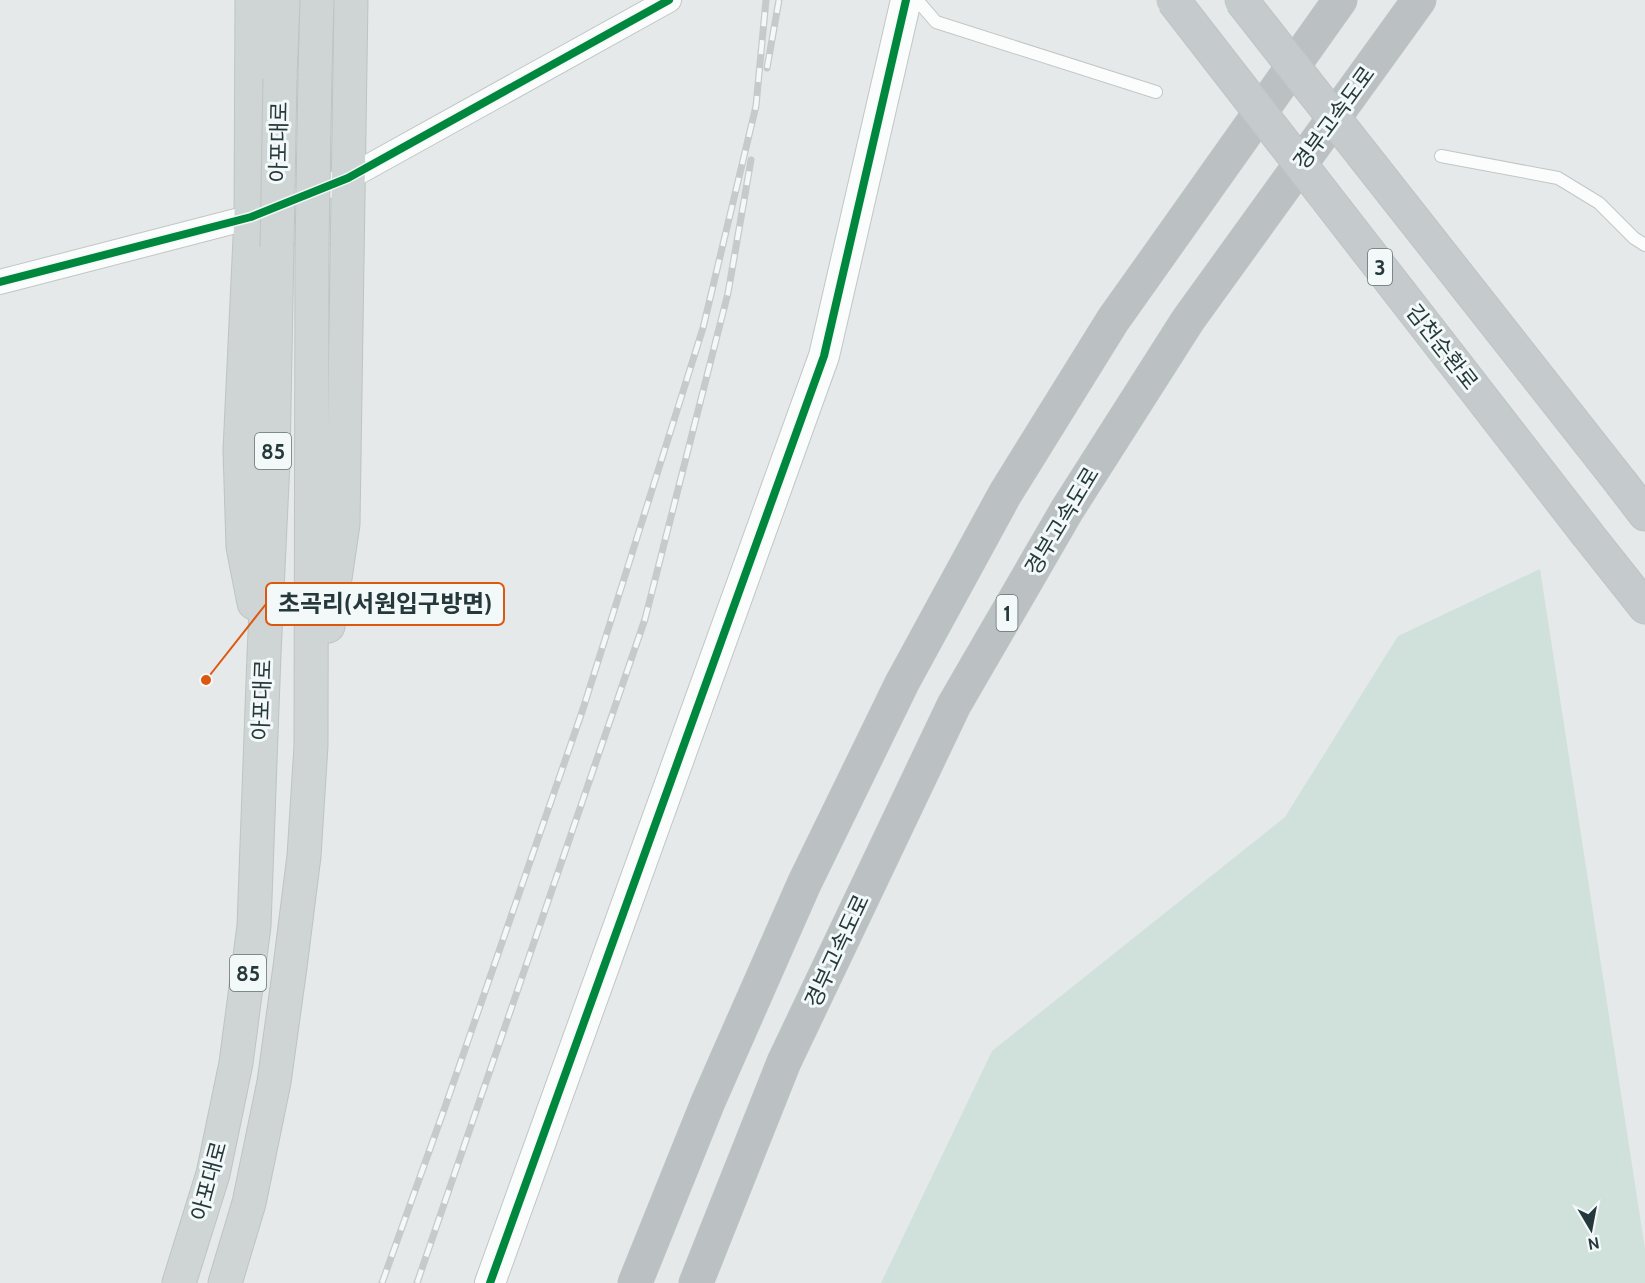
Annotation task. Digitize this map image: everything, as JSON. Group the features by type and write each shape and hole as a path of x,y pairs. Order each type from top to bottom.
{"highway":[{"name":"김천순환로","path":"1173,0 1645,608"},
{"path":"1240,0 1645,514"},
{"path":"635,1283 708,1102 804,884 902,683 1005,494 1113,320 1341,0"},
{"name":"경부고속도로","path":"696,1283 784,1062 954,705 1067,510 1188,320 1419,0"}],"main road":[{"path":"252,0 251,217 240,450 243,547 264,654"},
{"name":"아포대로","path":"179,1283 213,1174 236,1064 254,926 273,462 283,0"},
{"name":"아포대로","path":"225,1283 249,1203 274,1082 304,856 311,746 312,246 317,0"},
{"path":"311,746 343,524 351,0"}],"street":[{"path":"0,282 251,217 348,178 669,0"},
{"path":"490,1283 824,356 906,0"}],"lane":[{"path":"917,0 936,22 1156,92"},
{"path":"1441,156 1558,178 1599,203 1634,238 1645,245"}],"shaded area":[{"path":"1540,569 1645,1249 1645,1283 881,1283 992,1051 1285,817 1398,636"}],"railway":[{"path":"382,1283 583,709 703,328 756,106 766,0"},
{"path":"767,68 779,0"},
{"path":"417,1283 645,619 728,293 751,160"}],"cycle path":[{"path":"0,282 251,217 348,178 669,0"},
{"path":"490,1283 824,356 906,0"}],"place":[{"name":"초곡리(서원입구방면)","path":"206,680"}]}
